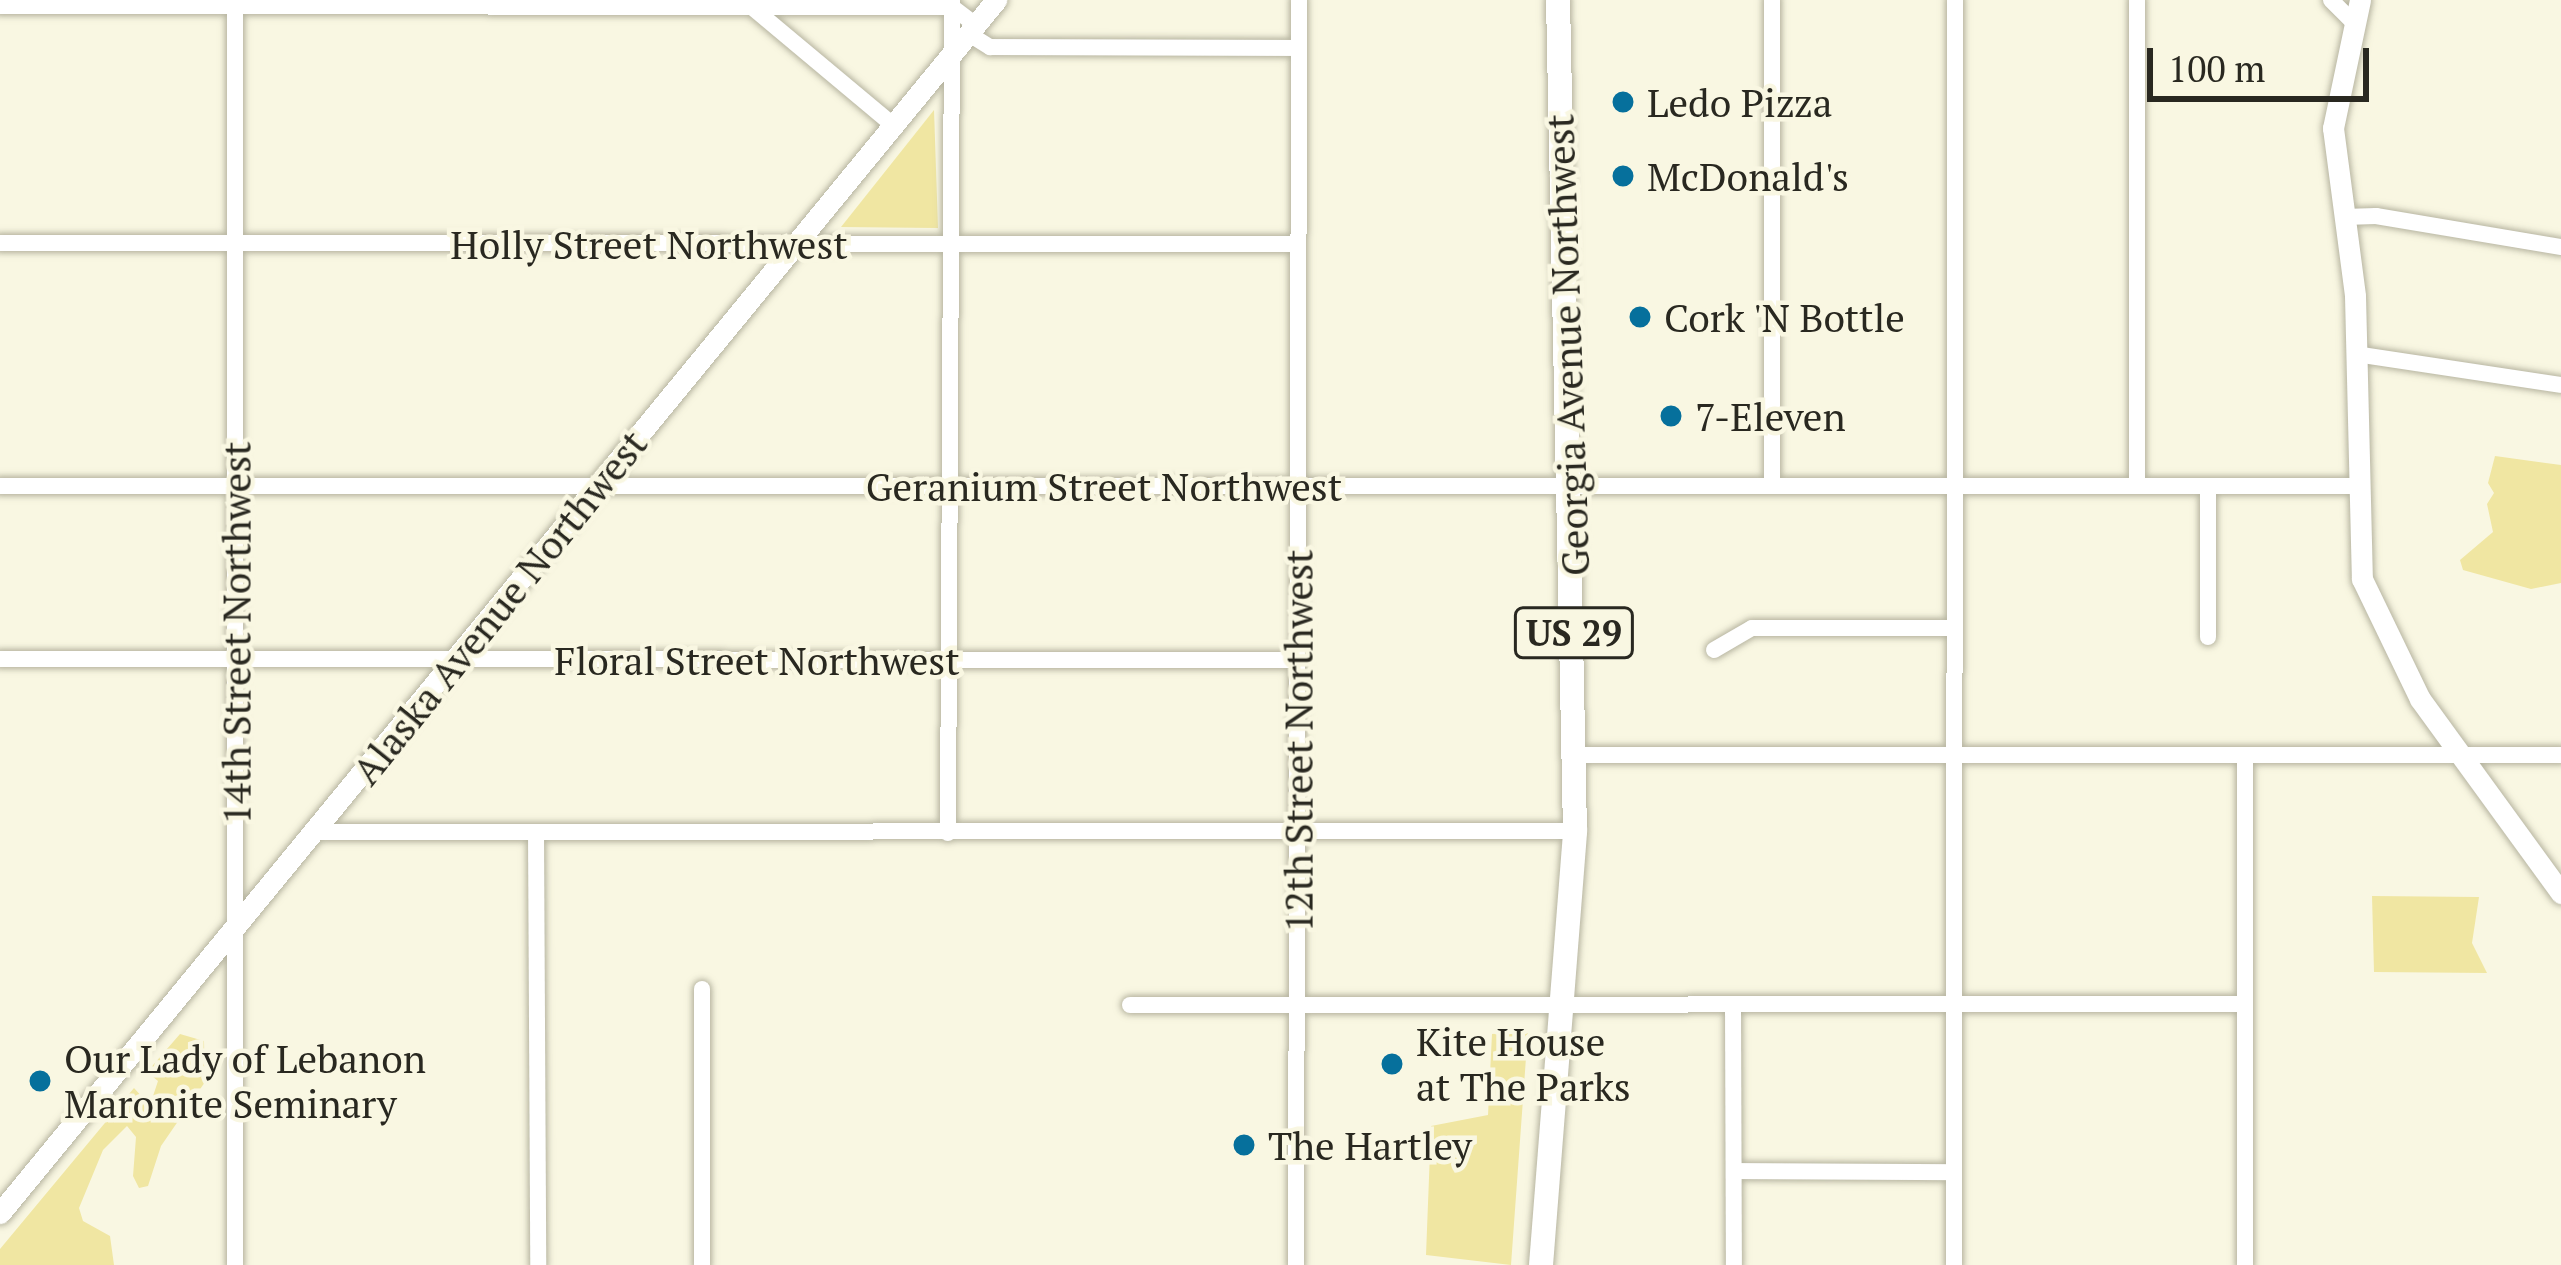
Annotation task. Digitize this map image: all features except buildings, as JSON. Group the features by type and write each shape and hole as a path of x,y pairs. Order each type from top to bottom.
{"highway":[{"name":"Georgia Avenue Northwest","path":"1541,1265 1576,831 1558,0"}],"main road":[{"name":"Alaska Avenue Northwest","path":"0,1213 996,0"},
{"path":"2360,0 2333,128 2356,354 2364,587 2414,688 2561,892"}],"street":[{"name":"12th Street Northwest","path":"1297,1265 1299,0"},
{"path":"1772,0 1772,486"},
{"path":"1954,0 1954,1265"},
{"path":"2137,0 2137,486"},
{"path":"2331,0 2354,23"},
{"name":"14th Street Northwest","path":"235,1265 236,3"},
{"path":"747,3 893,125"},
{"path":"948,833 952,4"},
{"path":"0,6 952,4 990,47 1299,49"},
{"path":"2344,218 2367,215 2561,247"},
{"name":"Holly Street Northwest","path":"0,243 1298,244"},
{"path":"2356,354 2561,385"},
{"name":"Geranium Street Northwest","path":"0,486 2359,486"},
{"path":"2208,486 2208,637"},
{"path":"1714,650 1735,633 1753,628 1954,628"},
{"name":"Floral Street Northwest","path":"0,659 1299,660"},
{"path":"1576,754 2561,755"},
{"path":"2245,754 2245,1265"},
{"path":"315,832 1576,831"},
{"path":"536,832 538,1265"},
{"path":"702,989 702,1265"},
{"path":"1130,1005 2245,1004"},
{"path":"1733,1005 1734,1265"},
{"path":"1734,1172 1954,1172"}],"shaded area":[{"path":"934,110 938,228 841,227"},
{"path":"2495,456 2561,465 2561,583 2531,589 2463,570 2460,560 2493,532 2487,504 2494,493 2488,483"},
{"path":"2372,896 2479,897 2472,943 2487,973 2374,972"},
{"path":"1528,1030 1511,1265 1426,1255 1431,1126 1488,1115 1492,1034"},
{"path":"180,1034 204,1041 205,1082 161,1146 148,1186 139,1188 133,1176 136,1137 127,1126 103,1150 79,1208 83,1221 110,1236 114,1265 0,1265 0,1249 134,1088 144,1099 152,1099 158,1081 147,1072"}],"place":[{"name":"Ledo Pizza","path":"1623,102"},
{"name":"McDonald's","path":"1623,176"},
{"name":"Cork 'N Bottle","path":"1640,317"},
{"name":"7-Eleven","path":"1671,416"},
{"name":"Kite House at The Parks","path":"1392,1064"},
{"name":"Our Lady of Lebanon Maronite Seminary","path":"40,1081"},
{"name":"The Hartley","path":"1244,1145"}]}
